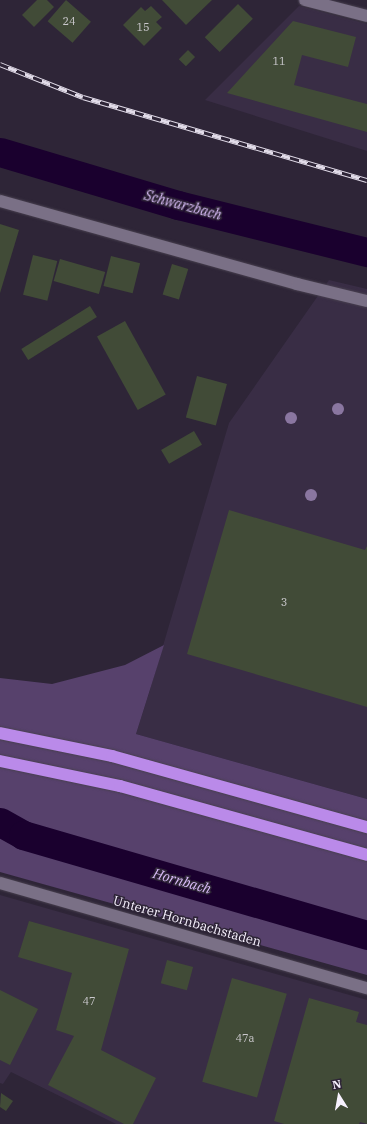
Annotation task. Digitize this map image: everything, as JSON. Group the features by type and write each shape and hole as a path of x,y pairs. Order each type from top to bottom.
{"highway":[{"path":"0,732 112,756 367,827"},
{"path":"0,761 120,786 367,855"}],"street":[{"path":"305,0 367,16"},
{"path":"0,201 297,284 366,301"},
{"name":"Unterer Hornbachstaden","path":"0,883 367,988"}],"shaded area":[{"path":"299,6 367,24 367,151 205,100"},
{"path":"329,280 367,289 367,799 136,734 229,423"},
{"path":"164,645 136,734 367,799 367,975 0,872 0,678 52,684 125,665"},
{"path":"0,895 367,1000 367,1124 116,1124 11,1072 3,1084 0,1083"}],"building":[{"path":"37,0 47,0 54,7 34,27 22,15"},
{"path":"66,0 91,22 73,43 48,21"},
{"path":"162,0 212,0 186,25"},
{"path":"238,4 253,19 220,52 205,37"},
{"path":"151,6 162,17 156,22 162,28 144,46 123,25 141,7 145,11"},
{"path":"293,21 356,37 348,67 302,55 294,85 367,104 367,132 227,93"},
{"path":"188,50 195,57 186,66 179,59"},
{"path":"0,224 19,230 0,293"},
{"path":"33,255 57,261 47,301 23,295"},
{"path":"111,256 140,263 133,293 104,286"},
{"path":"60,259 105,272 99,294 54,281"},
{"path":"172,264 188,269 179,300 163,295"},
{"path":"90,306 97,317 28,360 21,349"},
{"path":"125,321 166,394 138,410 97,337"},
{"path":"197,376 227,384 216,426 186,418"},
{"path":"194,431 202,445 169,464 161,450"},
{"path":"229,510 365,550 367,546 367,707 187,654"},
{"path":"29,921 129,949 101,1050 156,1078 133,1124 124,1124 48,1085 74,1036 56,1030 72,973 18,957"},
{"path":"167,960 193,967 187,990 161,983"},
{"path":"232,978 287,994 257,1098 202,1082"},
{"path":"0,990 38,1009 10,1065 0,1060"},
{"path":"309,998 359,1012 356,1022 367,1025 367,1124 360,1122 359,1124 284,1124 274,1121"},
{"path":"1,1093 13,1101 6,1111 0,1107"}],"waterway":[{"name":"Schwarzbach","path":"0,152 178,205 367,252"},
{"name":"Hornbach","path":"0,822 23,835 367,935"}],"railway":[{"path":"0,64 83,97 367,180"}]}
